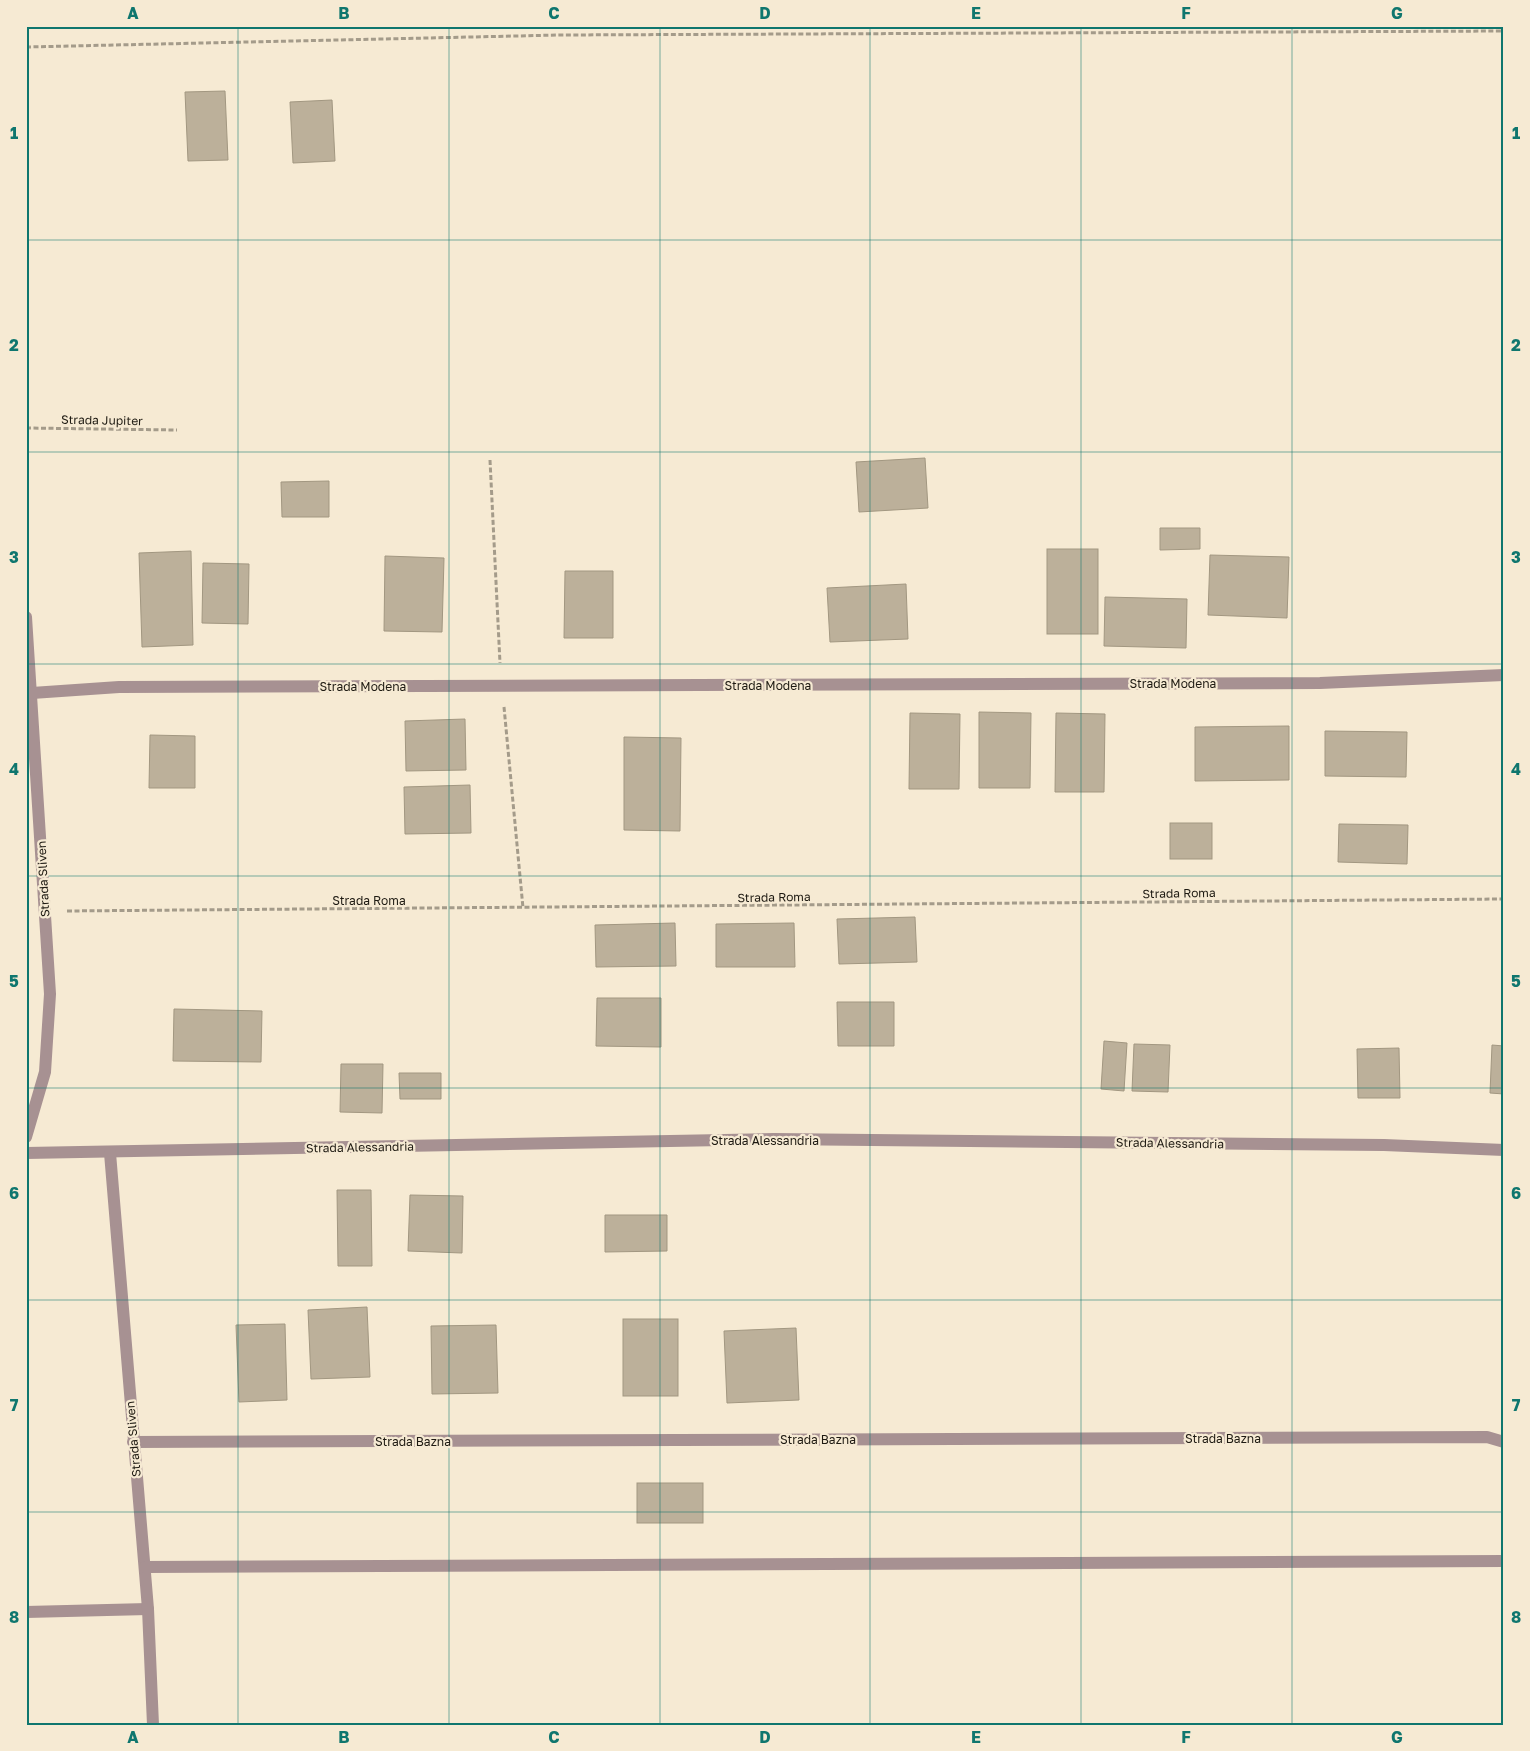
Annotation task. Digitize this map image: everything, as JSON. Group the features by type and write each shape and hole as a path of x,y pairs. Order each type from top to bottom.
{"street":[{"name":"Strada Sliven","path":"26,617 50,994 45,1072 26,1137"},
{"name":"Strada Modena","path":"32,693 119,687 1320,683 1504,675"},
{"name":"Strada Alessandria","path":"26,1153 110,1153 774,1139 1384,1145 1504,1150"},
{"name":"Strada Sliven","path":"110,1153 132,1442 148,1609 153,1725"},
{"name":"Strada Bazna","path":"132,1442 1487,1437 1504,1442"},
{"path":"144,1567 1504,1561"},
{"path":"26,1612 148,1609"}],"path":[{"path":"26,47 560,35 1504,31"},
{"name":"Strada Jupiter","path":"26,428 177,430"},
{"name":"Strada Roma","path":"45,912 1504,899"}],"building":[{"path":"225,91 228,160 188,161 185,92"},
{"path":"332,100 335,161 293,163 290,102"},
{"path":"925,458 928,508 859,512 856,462"},
{"path":"329,481 329,517 282,517 281,482"},
{"path":"1160,528 1200,528 1200,549 1160,550"},
{"path":"1047,549 1098,549 1098,634 1047,634"},
{"path":"191,551 193,645 142,647 139,553"},
{"path":"1210,555 1289,557 1287,618 1208,615"},
{"path":"385,556 444,558 442,632 384,631"},
{"path":"203,563 249,564 248,624 202,623"},
{"path":"565,571 613,571 613,638 564,638"},
{"path":"906,584 908,639 830,642 827,588"},
{"path":"1105,597 1187,599 1186,648 1104,646"},
{"path":"979,712 1031,713 1030,788 979,788"},
{"path":"910,713 960,714 959,789 909,789"},
{"path":"1056,713 1105,714 1104,792 1055,792"},
{"path":"465,719 466,770 406,771 405,721"},
{"path":"1289,726 1289,780 1195,781 1195,727"},
{"path":"1325,731 1407,732 1406,777 1325,776"},
{"path":"150,735 195,736 195,788 149,788"},
{"path":"624,737 681,738 680,831 624,830"},
{"path":"470,785 471,833 405,834 404,787"},
{"path":"1170,823 1212,823 1212,859 1170,859"},
{"path":"1339,824 1408,825 1407,864 1338,862"},
{"path":"915,917 917,962 839,964 837,919"},
{"path":"675,923 676,966 596,967 595,925"},
{"path":"794,923 795,967 716,967 716,924"},
{"path":"597,998 661,998 661,1047 596,1046"},
{"path":"837,1002 894,1002 894,1046 838,1046"},
{"path":"174,1009 262,1011 261,1062 173,1061"},
{"path":"1104,1041 1127,1043 1124,1091 1101,1089"},
{"path":"1134,1044 1170,1045 1168,1092 1132,1091"},
{"path":"1492,1045 1504,1046 1504,1094 1490,1093"},
{"path":"1399,1048 1400,1098 1358,1098 1357,1049"},
{"path":"341,1064 383,1064 382,1113 340,1112"},
{"path":"399,1073 441,1073 441,1099 400,1099"},
{"path":"337,1190 371,1190 372,1266 338,1266"},
{"path":"410,1195 463,1196 462,1253 408,1251"},
{"path":"605,1215 667,1215 667,1251 605,1252"},
{"path":"367,1307 370,1377 311,1379 308,1310"},
{"path":"623,1319 678,1319 678,1396 623,1396"},
{"path":"285,1324 287,1400 239,1402 236,1325"},
{"path":"496,1325 498,1393 432,1394 431,1326"},
{"path":"796,1328 799,1400 727,1403 724,1331"},
{"path":"637,1483 703,1483 703,1523 637,1523"}]}
